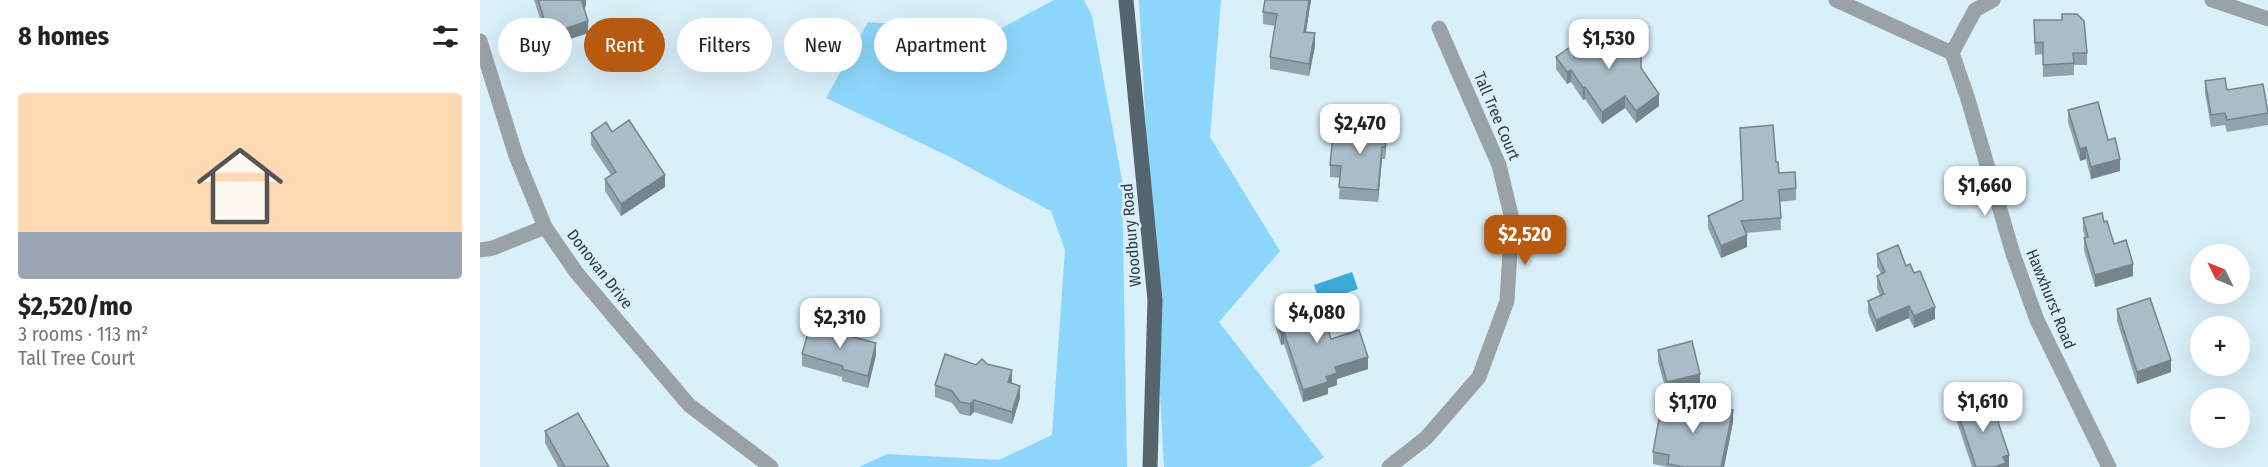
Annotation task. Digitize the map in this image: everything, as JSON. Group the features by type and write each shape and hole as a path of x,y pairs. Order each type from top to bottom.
{"main road":[{"name":"Woodbury Road","path":"1126,0 1155,300 1150,467"}],"street":[{"path":"1836,0 1952,53 1975,10 1993,0"},
{"path":"2212,0 2268,19"},
{"name":"Tall Tree Court","path":"1389,467 1426,438 1479,377 1507,301 1512,219 1499,165 1439,28"},
{"name":"Donovan Drive","path":"480,41 516,156 545,227 576,272 689,405 771,467"},
{"name":"Hawxhurst Road","path":"1952,53 1967,96 2013,254 2037,320 2109,467"},
{"path":"480,250 493,248 545,227"}],"shaded area":[{"path":"1054,0 1084,0 1092,16 1122,180 1127,467 859,467 887,454 999,460 1052,435 1065,250 1051,211 948,156 826,98 840,72 862,72 862,33 868,22 874,23 874,72 1007,72 1007,25"},
{"path":"1139,0 1221,0 1210,137 1280,251 1219,322 1324,457 1309,467 1164,467"},
{"path":"1352,272 1358,289 1320,302 1314,285"}],"building":[{"path":"538,0 583,0 587,18 584,18 584,22 572,26 572,18 544,18"},
{"path":"1265,0 1309,0 1304,32 1315,33 1309,64 1270,57 1277,14 1263,12"},
{"path":"2062,14 2077,14 2084,21 2087,53 2073,53 2074,63 2043,65 2043,42 2035,43 2034,20 2062,20"},
{"path":"1601,26 1607,35 1630,39 1629,54 1641,55 1641,68 1659,94 1636,111 1625,96 1602,112 1571,70 1567,72 1556,57"},
{"path":"2225,78 2227,90 2263,84 2268,113 2227,120 2225,113 2211,115 2205,81"},
{"path":"2098,102 2108,140 2115,138 2120,159 2091,167 2086,147 2080,149 2068,110"},
{"path":"1357,119 1387,122 1378,190 1339,187 1341,166 1330,165 1333,134 1343,135 1344,130 1356,131"},
{"path":"629,120 665,175 621,204 605,179 616,172 591,133 606,122 612,132"},
{"path":"1773,125 1779,173 1795,172 1796,188 1779,190 1781,218 1741,221 1747,235 1721,246 1708,216 1743,200 1740,128"},
{"path":"2102,213 2114,244 2126,240 2133,264 2095,275 2084,238 2088,237 2083,218"},
{"path":"1898,245 1906,266 1910,264 1914,273 1920,271 1935,307 1914,316 1909,306 1876,320 1868,301 1884,294 1877,276 1885,272 1877,254"},
{"path":"2150,298 2171,360 2137,372 2117,309"},
{"path":"1318,299 1331,339 1359,330 1368,357 1335,367 1337,373 1326,377 1328,382 1303,390 1284,332 1281,333 1276,317 1279,316 1278,313"},
{"path":"821,324 839,329 838,333 876,343 868,376 802,354 810,326 820,329"},
{"path":"1692,341 1700,374 1667,382 1658,350"},
{"path":"945,354 976,365 982,359 987,364 1012,370 1008,382 1020,386 1012,412 974,400 970,404 960,402 952,391 935,385"},
{"path":"1989,395 2009,455 2003,457 2006,463 1994,467 1976,467 1956,407"},
{"path":"1671,397 1733,410 1721,467 1684,467 1668,464 1669,455 1653,452 1662,403 1674,406"},
{"path":"578,413 609,467 565,467 545,431"}]}
